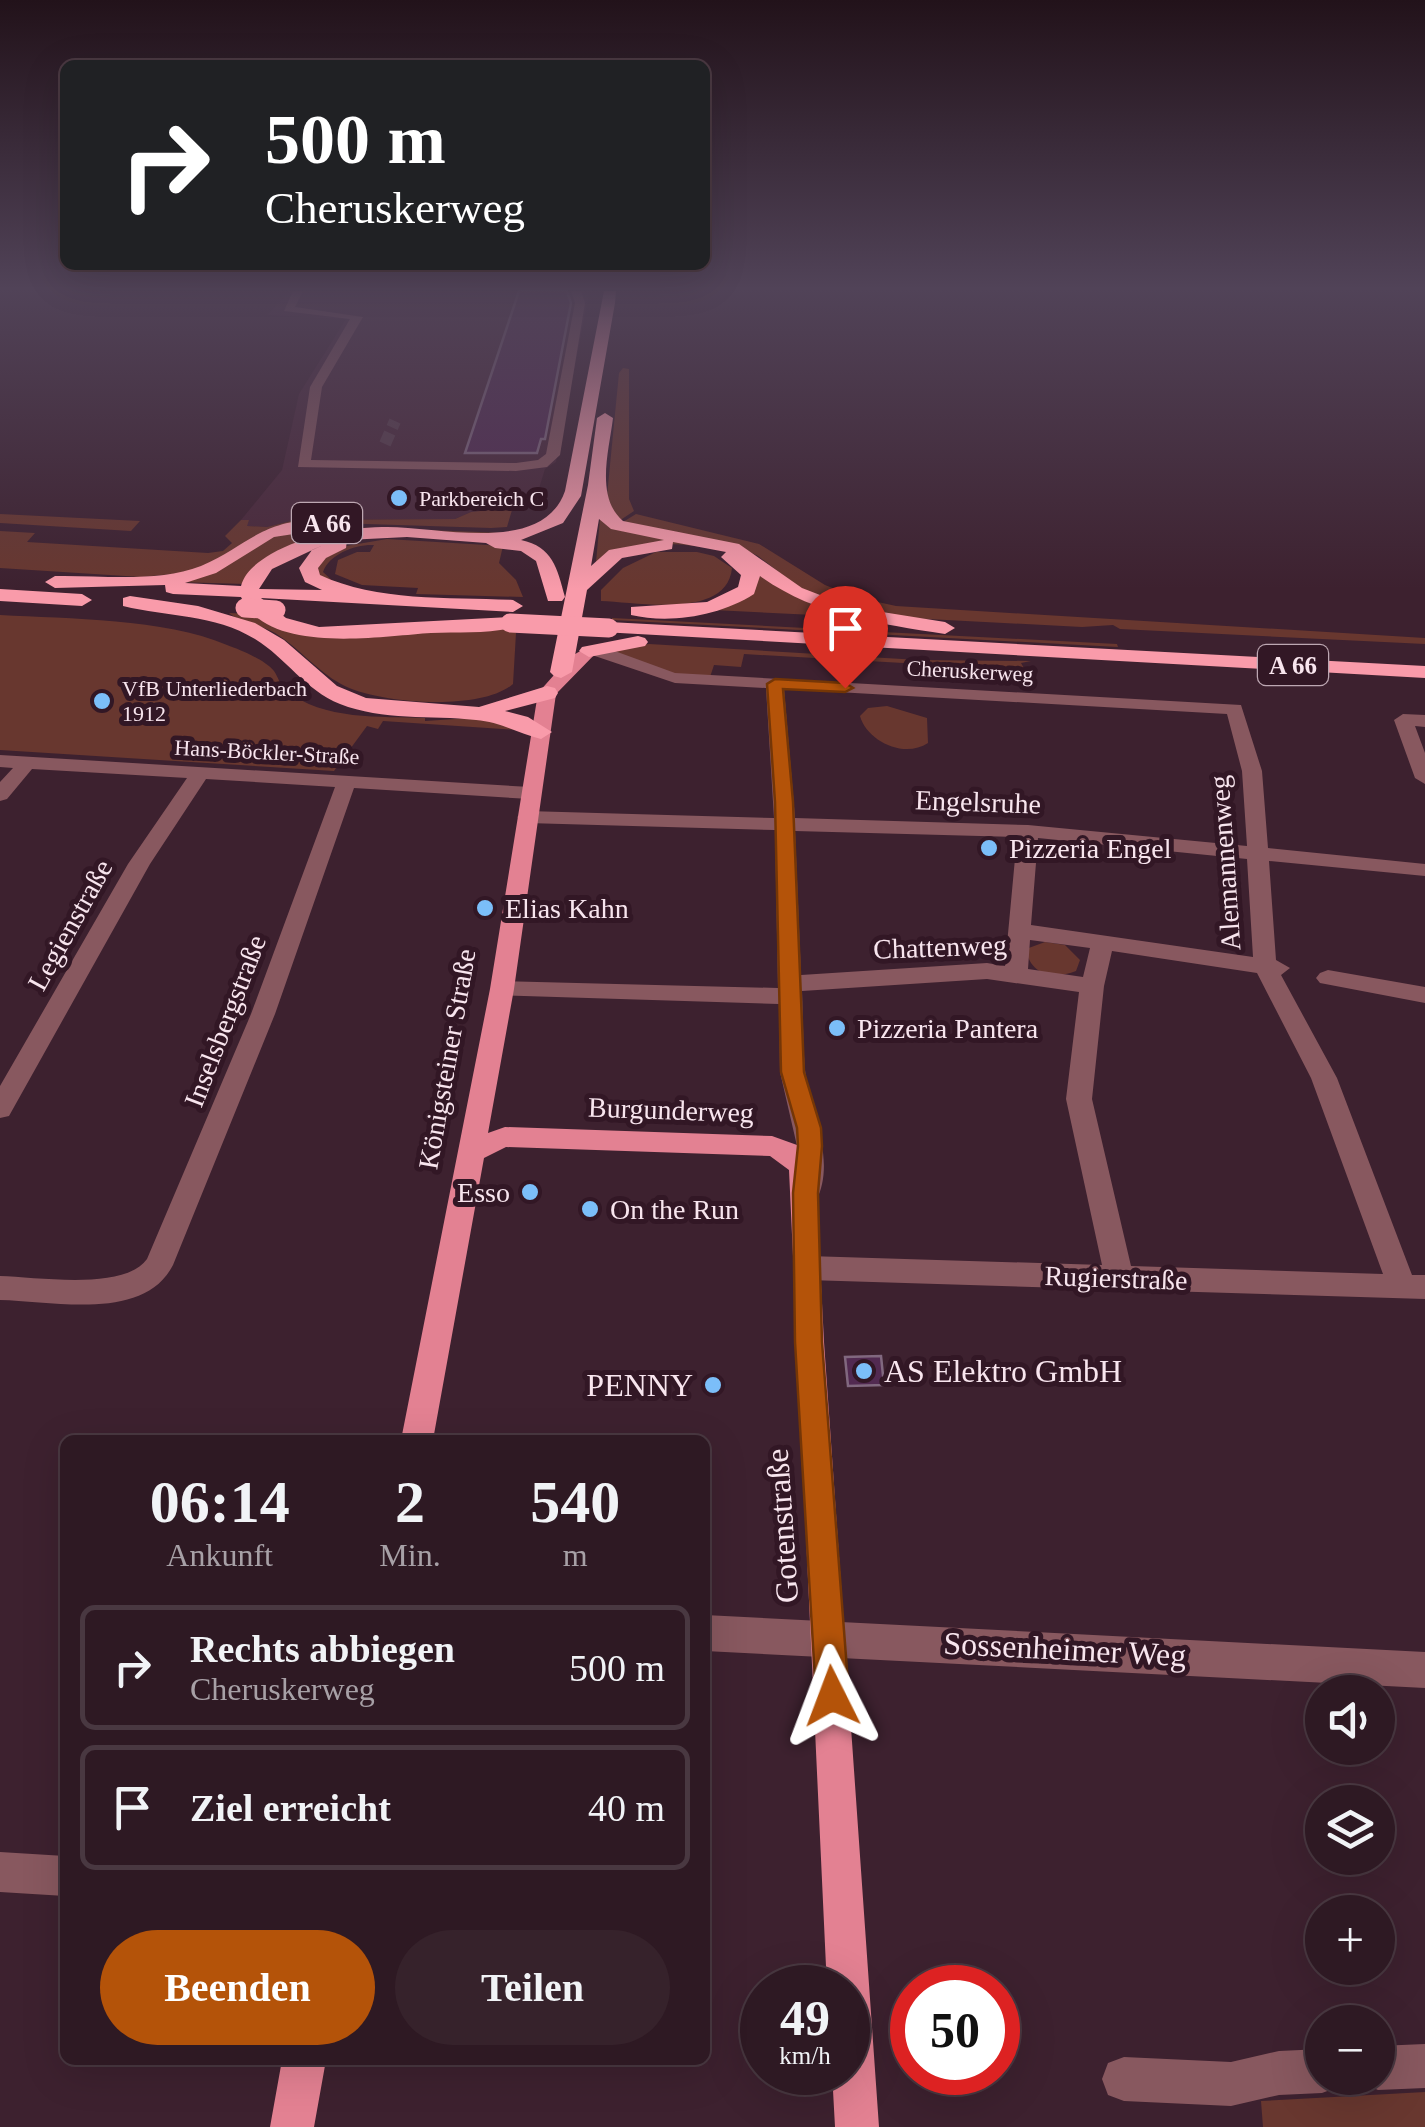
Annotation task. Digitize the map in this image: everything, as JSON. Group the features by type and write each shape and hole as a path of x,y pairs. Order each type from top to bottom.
{"highway":[{"path":"591,390 578,464 602,512 617,525 732,548 796,592 847,612 958,629"},
{"path":"561,672 578,587 586,486 609,390"},
{"name":"A 66","path":"55,582 178,579 209,569 257,538 298,526 336,523 486,530 521,526 543,520 559,506 578,464"},
{"path":"450,712 512,705 548,692 542,681 555,597 575,505 586,486"},
{"name":"A 66","path":"513,614 319,632 265,616 252,604 249,592 254,578 272,560 330,538 386,532 492,536 534,530 563,513 586,486"},
{"path":"388,600 328,588 312,578 308,568 325,551 370,538 516,545 538,552 547,560 555,597"},
{"path":"578,587 604,561 623,551 652,546 715,551 737,560 751,573 747,590 712,607 612,620"},
{"name":"A 66","path":"0,579 271,602 1425,672"},
{"name":"A 66","path":"0,595 130,602 243,600"},
{"name":"A 66","path":"271,602 388,600 513,614"},
{"path":"130,602 209,616 250,628 279,646 317,684 347,699 392,710 511,717 541,732"},
{"name":"A 66","path":"612,620 958,629 1425,654"},
{"path":"589,651 644,642 950,658 1160,658"}],"main road":[{"path":"548,692 561,672 589,651"},
{"name":"Königsteiner Straße","path":"418,1435 502,989 548,692"},
{"path":"478,1116 490,1130 505,1137"},
{"path":"471,1154 505,1137"},
{"name":"Burgunderweg","path":"505,1137 772,1146 796,1159 802,1167 806,1193"},
{"name":"Gotenstraße","path":"806,1193 808,1342 857,2127"},
{"path":"292,2127 303,2065"}],"street":[{"path":"314,390 303,464 325,467 525,467 550,460 566,390"},
{"path":"377,464 385,444"},
{"name":"Cheruskerweg","path":"589,651 618,654 669,677 1235,709"},
{"name":"Gotenstraße","path":"775,684 789,990 798,1102 809,1128 806,1193"},
{"name":"Alemannenweg","path":"1235,709 1252,771 1257,854 1273,967 1414,1287"},
{"path":"1425,721 1403,720 1425,778"},
{"name":"Hans-Böckler-Straße","path":"0,761 530,793"},
{"path":"0,795 27,763"},
{"name":"Legienstraße","path":"0,1109 138,864 200,774"},
{"name":"Inselsbergstraße","path":"0,1288 121,1291 150,1278 160,1265 263,1014 347,782"},
{"name":"Engelsruhe","path":"527,817 1028,831 1425,870"},
{"path":"1016,974 1028,831"},
{"name":"Chattenweg","path":"1021,931 1273,967"},
{"path":"1102,944 1092,986 1078,1099 1119,1278"},
{"name":"Chattenweg","path":"502,989 789,990 987,971 1092,986"},
{"path":"1328,978 1425,995"},
{"path":"772,1146 794,1127 798,1102"},
{"name":"Rugierstraße","path":"808,1268 1414,1287"},
{"name":"Sossenheimer Weg","path":"710,1633 1425,1670"},
{"path":"0,1872 60,1876"},
{"path":"1395,2067 1425,2066"},
{"path":"1124,2079 1231,2084 1279,2073 1305,2072"}],"shaded area":[{"path":"301,390 570,390 556,462 545,469 537,495 507,508 471,512 455,519 295,520 267,527 245,526 241,520 282,470"},
{"path":"617,390 629,390 629,499 634,511 619,521 606,506"},
{"path":"512,510 507,527 305,522 195,572 141,577 0,568 0,531 35,533 27,542 208,553 223,551 232,543 225,536 241,520 249,520 247,526 267,527 295,520 455,519 471,512"},
{"path":"0,514 140,521 131,531 0,523"},
{"path":"636,514 759,544 825,585 896,606 1425,638 1425,644 1120,629 1113,625 1082,627 889,617 856,611 798,587 758,556 738,546 623,522"},
{"path":"600,519 720,547 793,594 856,617 713,610 752,591 726,551 659,544 628,549 596,562"},
{"path":"321,526 506,533 335,534 245,584 175,582 268,537"},
{"path":"387,539 503,546 499,563 516,580 523,597 416,594 418,588 362,585 335,574 338,560 357,552 370,552 374,545 344,551 326,566 323,572 339,587 320,580 315,565 340,547"},
{"path":"656,552 697,552 714,556 732,568 726,584 698,602 657,605 601,601 601,590 623,568"},
{"path":"229,613 253,614 284,630 508,629 516,633 513,684 498,693 454,702 403,700 357,691 324,673 275,633"},
{"path":"0,615 116,621 174,629 259,659 274,671 286,690 317,707 353,715 425,721 485,717 518,730 383,721 378,729 367,726 334,771 0,750"},
{"path":"612,620 1117,644 1118,647"},
{"path":"649,644 919,660 1031,661 1021,663 1025,670 744,654 741,667 714,665 710,677 675,675 606,649"},
{"path":"887,706 927,718 928,743 898,748 870,733 860,716 868,708"},
{"path":"1045,942 1065,945 1080,960 1076,971 1052,975 1032,965 1026,949"},
{"path":"1425,2092 1425,2127 1263,2127 1261,2101"}],"building":[{"path":"486,390 554,390 545,439 541,439 537,453 465,453"},
{"name":"AS Elektro GmbH","path":"881,1356 884,1385 848,1386 845,1357"}],"tunnel":[{"path":"385,444 395,421"}],"place":[{"name":"Parkbereich C","path":"399,498"},
{"name":"VfB Unterliederbach 1912","path":"102,701"},
{"name":"Pizzeria Engel","path":"989,848"},
{"name":"Elias Kahn","path":"485,908"},
{"name":"Pizzeria Pantera","path":"837,1028"},
{"name":"Esso","path":"530,1192"},
{"name":"On the Run","path":"590,1209"},
{"name":"AS Elektro GmbH","path":"864,1371"},
{"name":"PENNY","path":"713,1385"}],"route":[{"path":"832,1696 808,1342 809,1128 792,1072 784,802 775,684 845,688"}]}
